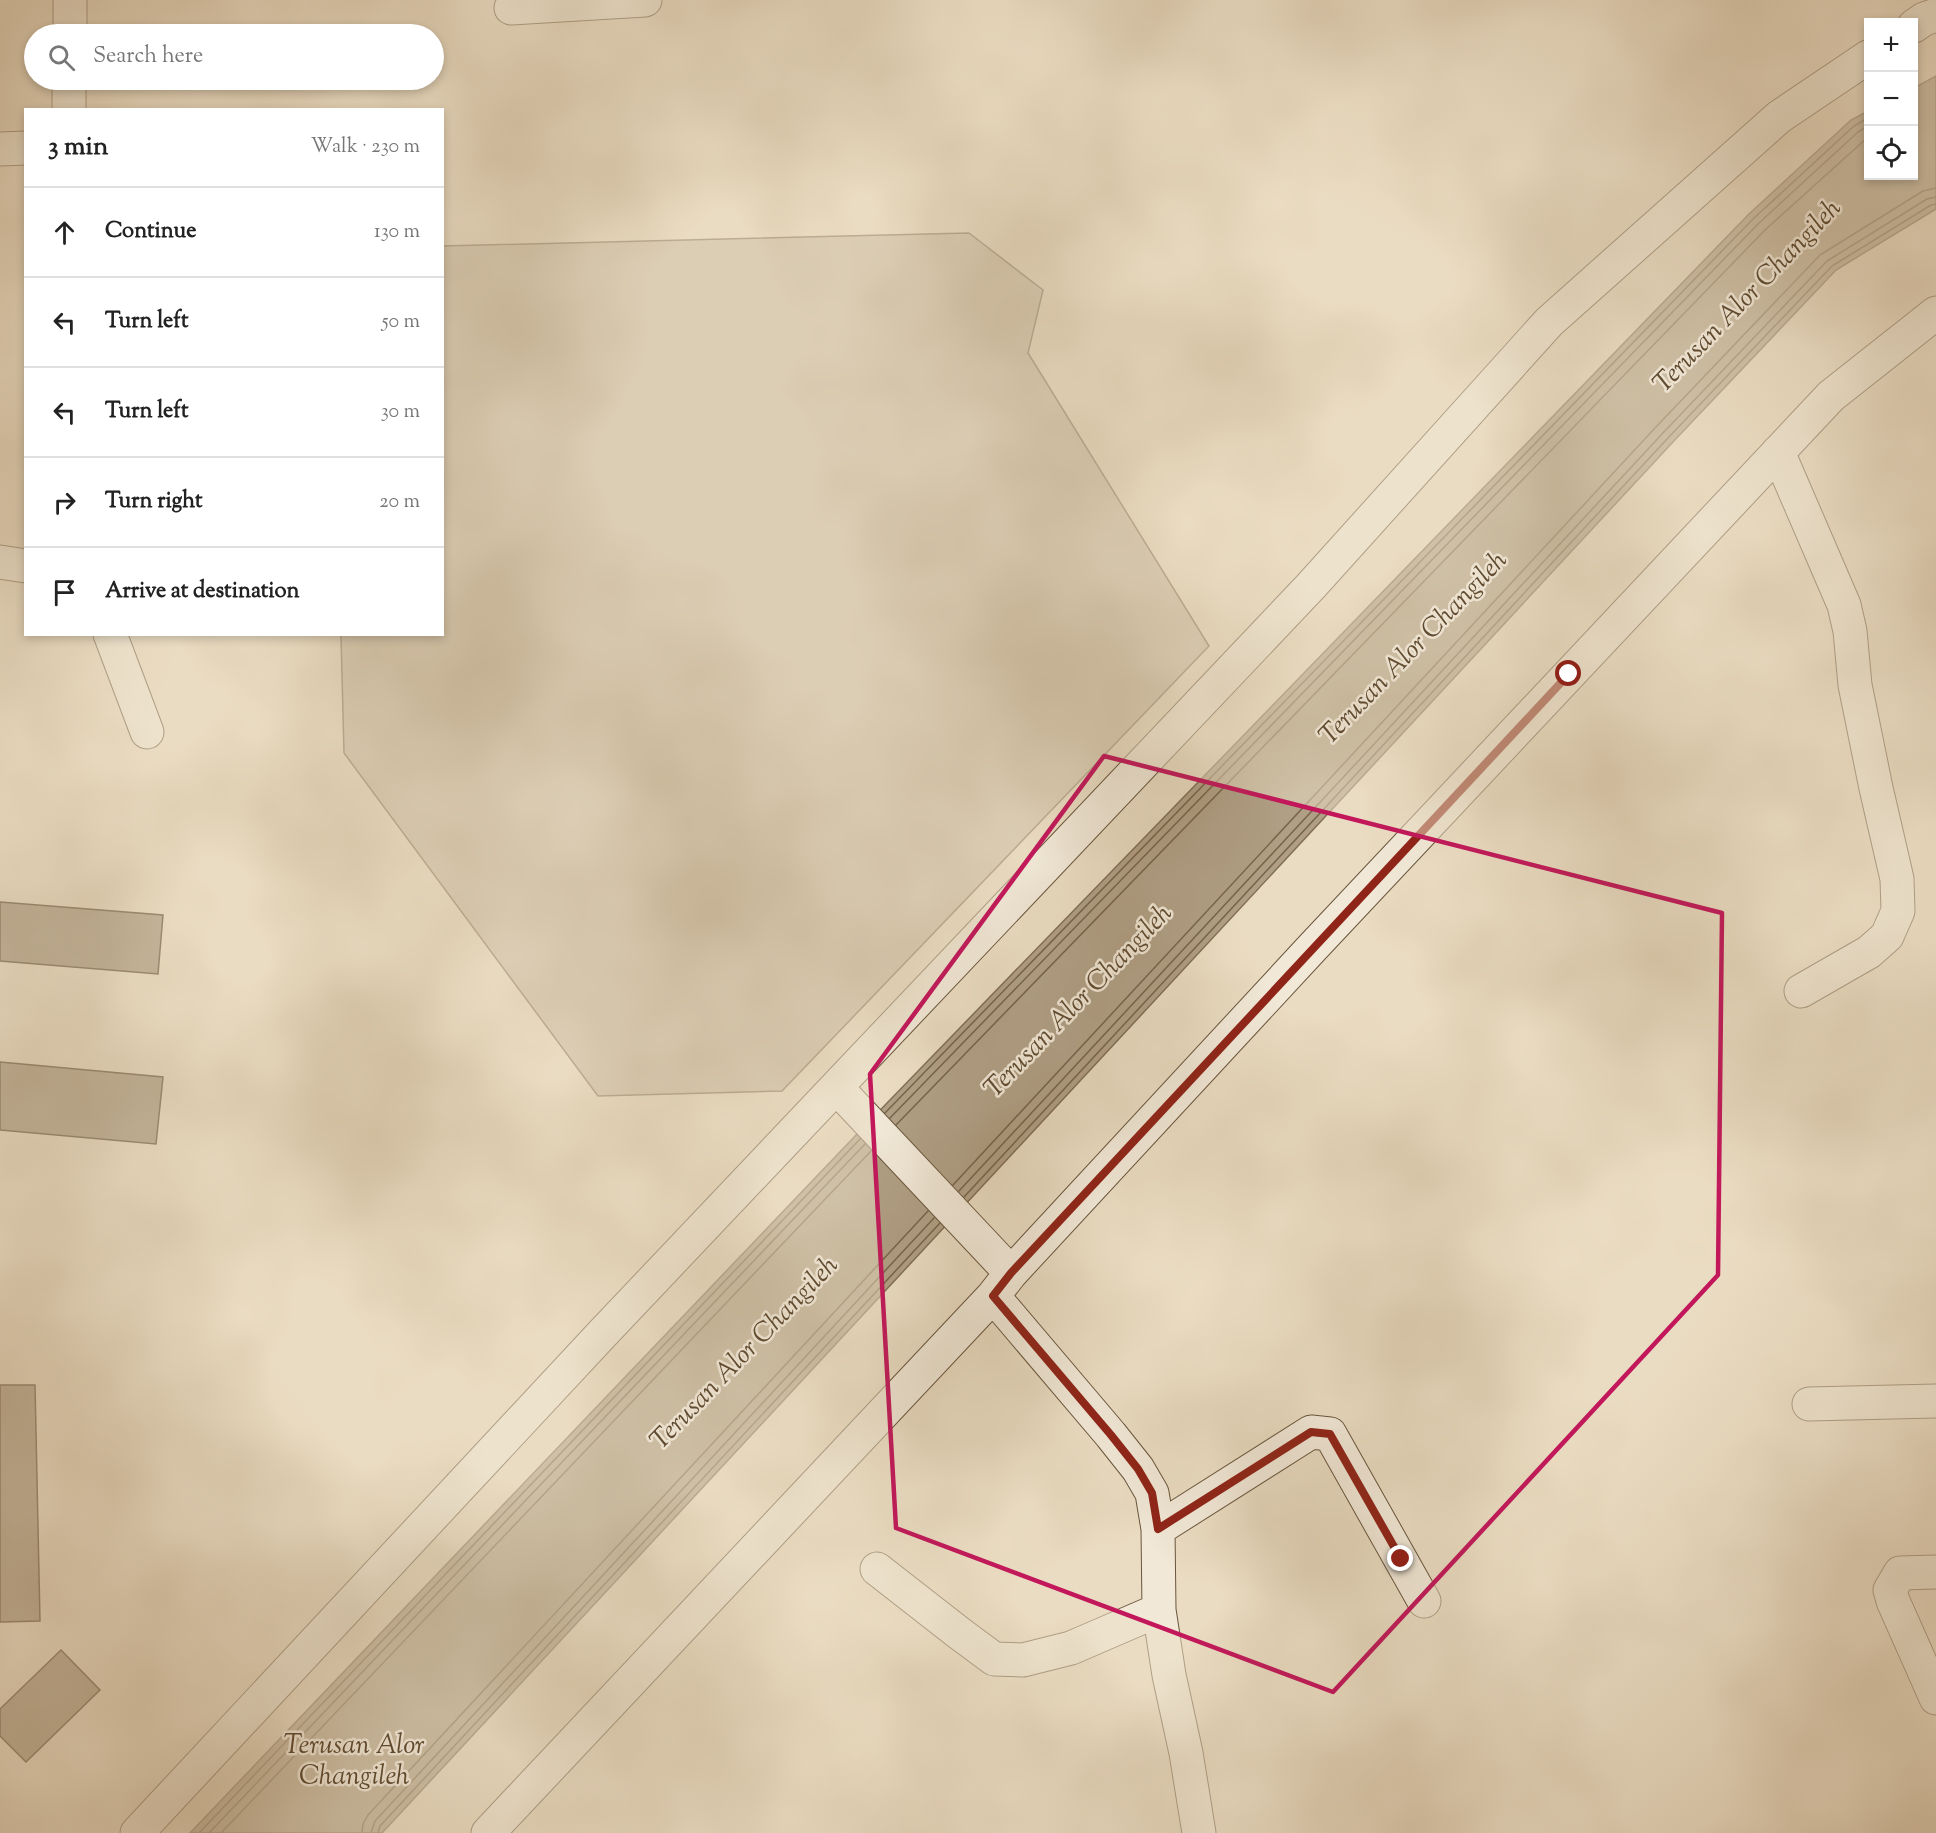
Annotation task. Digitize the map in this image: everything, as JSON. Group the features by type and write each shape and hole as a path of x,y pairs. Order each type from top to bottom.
{"street":[{"path":"70,0 70,24"},
{"path":"511,8 645,0"},
{"path":"136,1833 595,1341 1311,586 1549,322 1779,117 1864,60"},
{"path":"69,90 69,108"},
{"path":"0,149 24,148"},
{"path":"488,1833 1002,1284 1320,939 1831,396 1936,313"},
{"path":"1778,452 1845,605 1855,685 1897,879 1898,911 1887,936 1869,952 1801,992"},
{"path":"0,562 24,566"},
{"path":"111,636 147,732"},
{"path":"837,1088 976,1238 1002,1284 1138,1469 1152,1493 1158,1529 1159,1610 1199,1833"},
{"path":"1809,1404 1936,1401"},
{"path":"1158,1529 1311,1432 1330,1434 1424,1601"},
{"path":"878,1569 994,1659 1023,1660 1071,1648 1159,1610"},
{"path":"1936,1572 1900,1573 1890,1590 1936,1698"}],"highlighted area":[{"path":"1104,756 1722,913 1718,1275 1333,1692 896,1528 870,1074"}],"shaded area":[{"path":"969,233 1043,290 1028,353 1209,646 782,1091 598,1096 344,753 341,636 444,636 444,246"}],"water":[{"name":"Terusan Alor Changileh","path":"1936,76 1936,209 1836,270 1672,443 382,1833 190,1833 857,1134 1749,214 1851,120 1864,113 1864,180 1918,180 1918,86"}],"building":[{"path":"0,902 163,915 158,974 0,961"},
{"path":"0,1062 163,1077 156,1144 0,1130"},
{"path":"0,1385 35,1385 40,1621 0,1622"},
{"path":"61,1650 100,1690 26,1762 0,1736 0,1709"}],"route":[{"path":"1401,1559 1330,1434 1311,1432 1158,1529 1152,1493 1138,1469 993,1296 1011,1273 1296,965 1569,674"}]}
